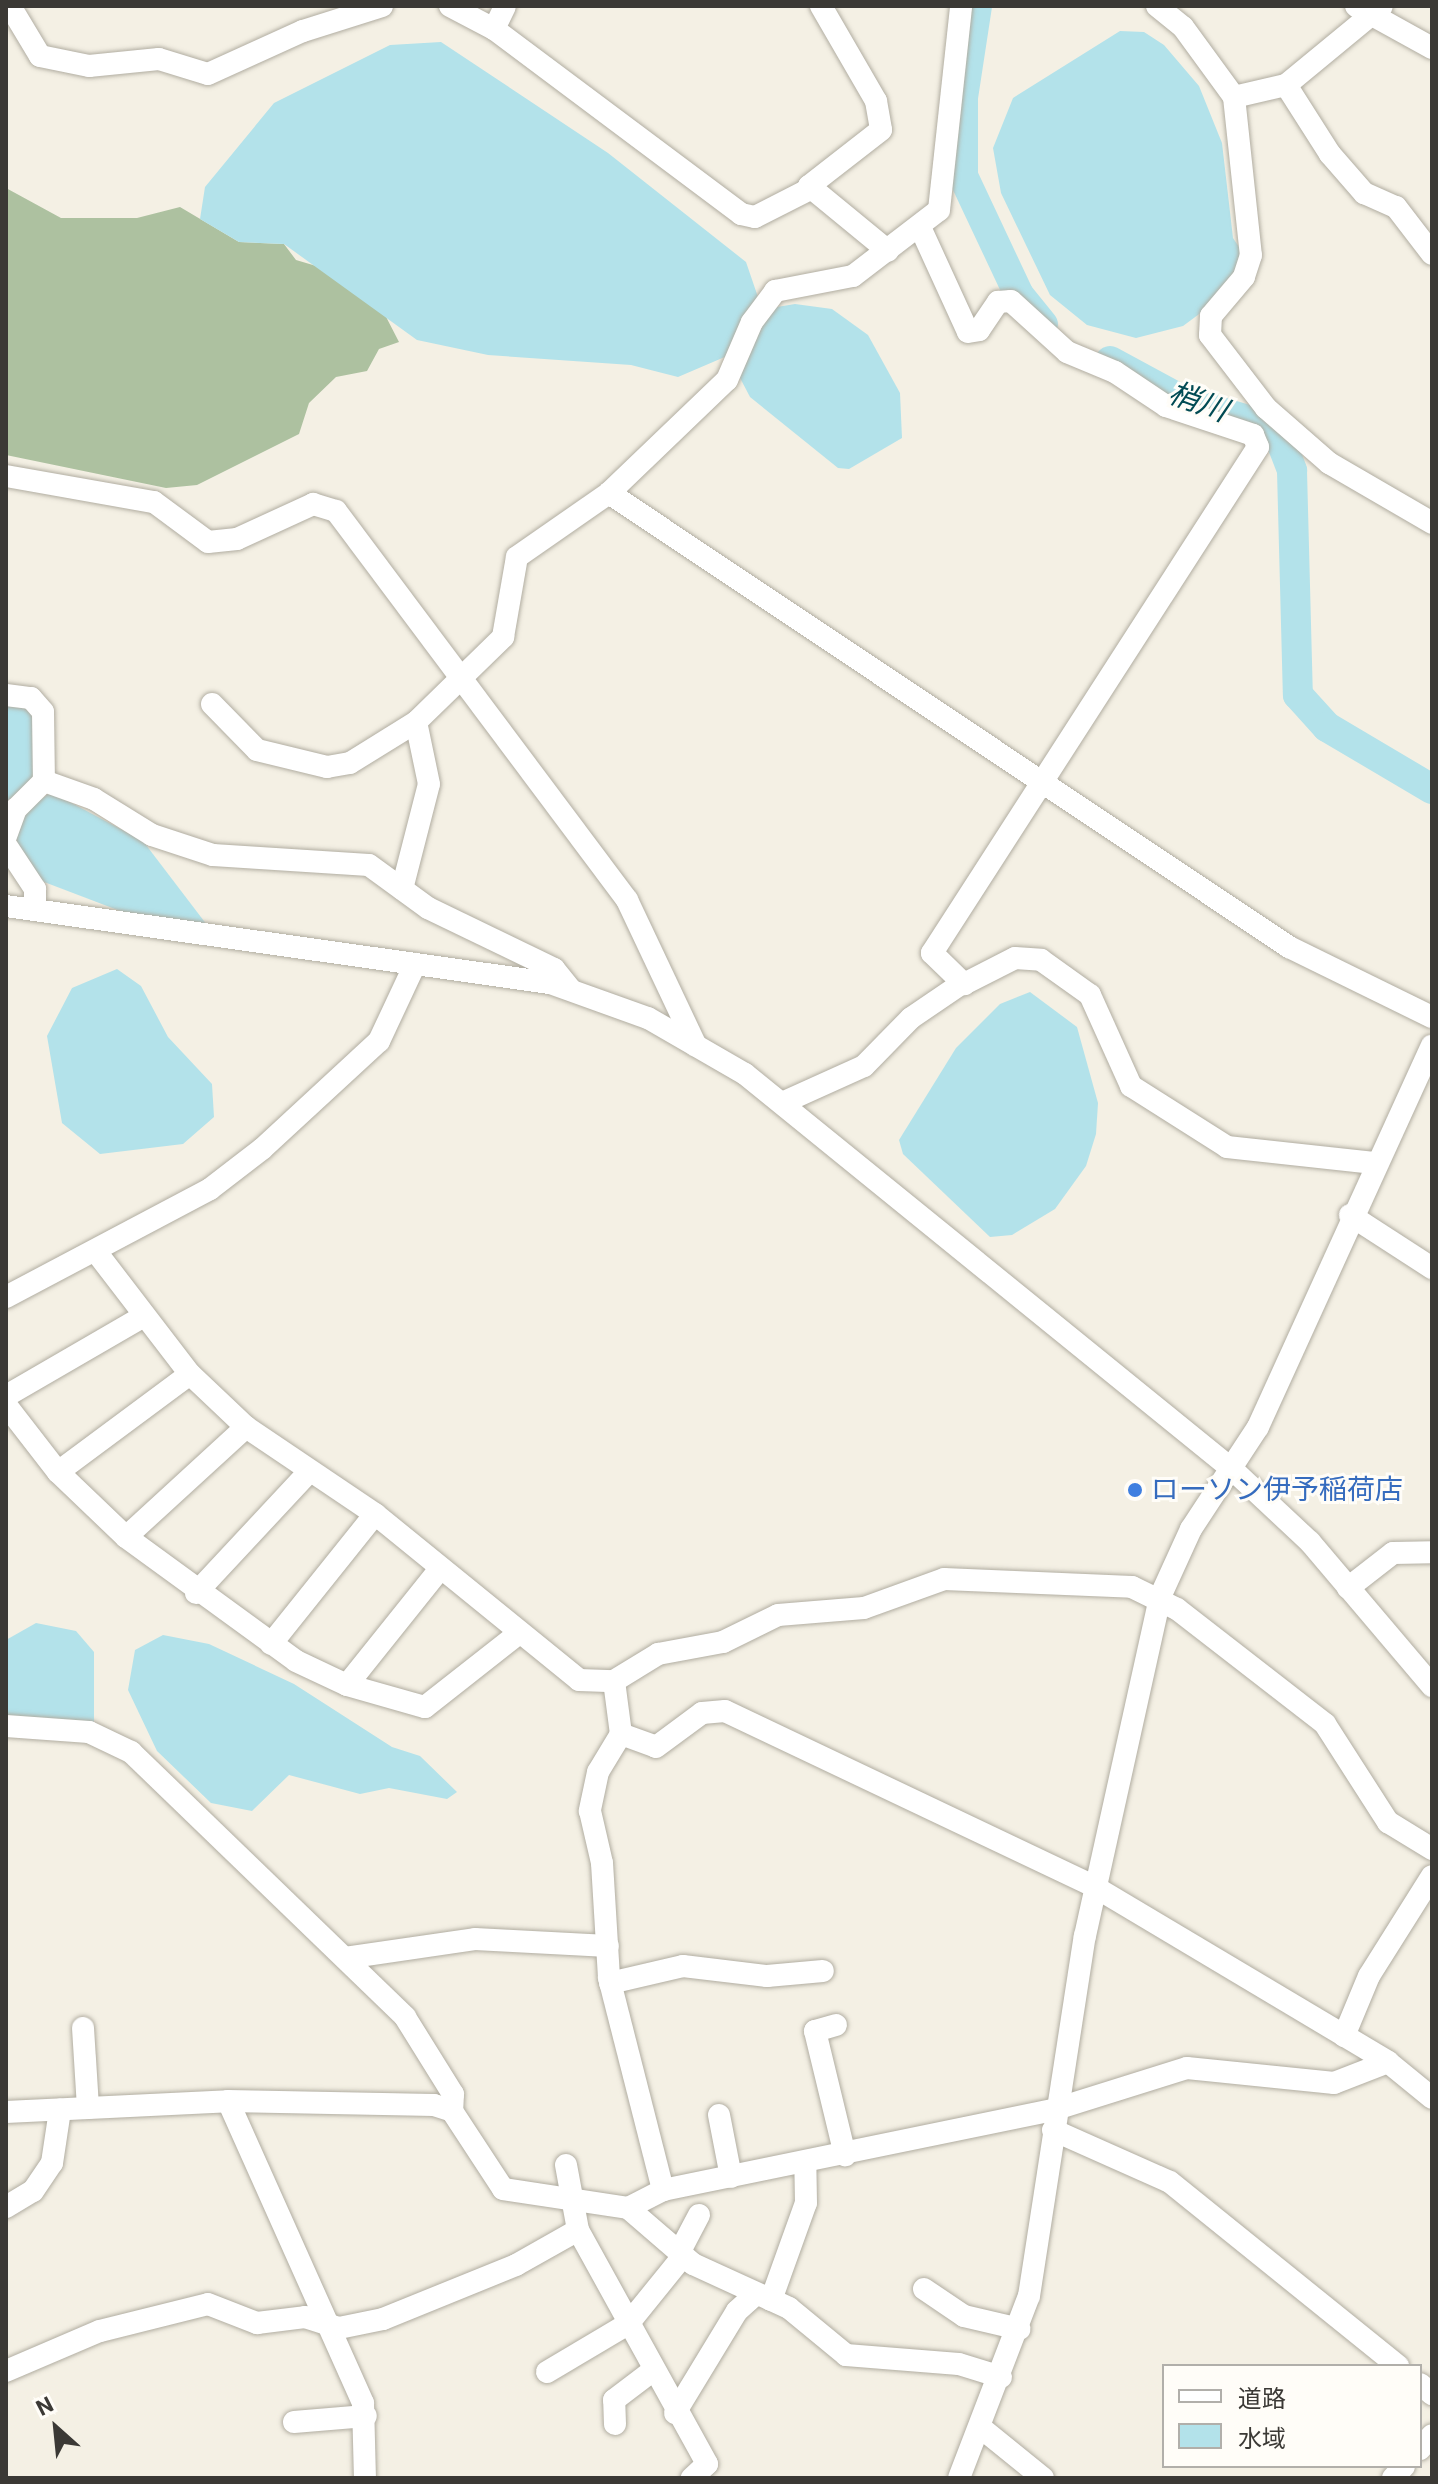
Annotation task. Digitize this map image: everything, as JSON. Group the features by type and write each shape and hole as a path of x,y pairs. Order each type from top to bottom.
{"street":[{"path":"10,6 40,56 89,66 159,59 208,74 303,31 382,6"},
{"path":"450,6 494,29 741,214 755,217 810,189 818,174 881,130 876,101 821,6"},
{"path":"494,29 505,6"},
{"path":"212,704 257,750 327,767 350,763 416,722 462,681 503,637 517,557 609,493 727,380 752,322 775,291 788,284 832,285 888,251 920,227 944,196 961,6"},
{"path":"1157,6 1183,27 1234,97 1251,255 1244,277 1211,316 1210,335 1266,408 1329,463 1432,523"},
{"path":"1234,97 1286,85 1370,9 1432,48"},
{"path":"1286,85 1330,154 1364,193 1396,207 1432,254"},
{"path":"810,189 888,251"},
{"path":"920,227 968,332 979,330 998,302 1011,301 1067,352 1115,372 1166,406 1253,435 1258,447 1040,783 931,944 961,984"},
{"path":"6,476 154,502 208,542 237,539 323,503 336,511 642,924 696,1046"},
{"path":"609,493 1289,947 1432,1017"},
{"path":"6,695 31,698 43,712 44,781 16,809 6,835"},
{"path":"402,889 429,784 416,722"},
{"path":"44,781 94,799 152,835 213,855 355,862 554,969 571,990"},
{"path":"6,845 35,889 35,910"},
{"path":"6,906 415,964 571,990 648,1018 782,1103 1233,1470 1348,1588 1432,1686"},
{"path":"782,1103 864,1066 911,1018 961,984 1015,958 1041,960 1090,995 1131,1086 1209,1139 1241,1152 1374,1163"},
{"path":"6,1297 97,1253 210,1189 262,1149 379,1041 415,964"},
{"path":"959,2478 1020,2329 1095,1887 1160,1597 1191,1529 1233,1470 1374,1163 1431,1049"},
{"path":"1350,1215 1432,1268"},
{"path":"97,1253 190,1374 246,1427 308,1473 375,1514 579,1680 614,1681 658,1654 723,1642 778,1615 864,1608 944,1579 1132,1587 1160,1597 1325,1724 1388,1822 1432,1849"},
{"path":"6,1396 144,1316"},
{"path":"58,1472 190,1374"},
{"path":"6,1405 58,1472 126,1537 196,1593 271,1644 347,1685 425,1707 519,1633"},
{"path":"126,1537 246,1427"},
{"path":"196,1593 308,1473"},
{"path":"271,1644 375,1514"},
{"path":"1348,1588 1393,1553 1432,1552"},
{"path":"347,1685 440,1569"},
{"path":"614,1681 621,1734 598,1772 590,1811 602,1863 610,1983 663,2190"},
{"path":"621,1734 656,1747 702,1713 725,1711 1095,1887 1388,2062 1432,2098"},
{"path":"6,1726 116,1741 345,1958 428,2048 453,2094 452,2111 503,2189 628,2208 681,2254 763,2297 860,2362 959,2364 1001,2377"},
{"path":"1344,2036 1369,1976 1432,1876"},
{"path":"345,1958 475,1939 608,1946"},
{"path":"610,1983 683,1966 767,1976 823,1971"},
{"path":"836,2025 815,2031 845,2155"},
{"path":"83,2028 88,2108"},
{"path":"628,2208 663,2190 1054,2120 1187,2068 1334,2083 1388,2062"},
{"path":"6,2112 228,2101 452,2111"},
{"path":"228,2101 366,2416 365,2478"},
{"path":"6,2207 33,2191 52,2163 60,2110"},
{"path":"719,2115 731,2177"},
{"path":"1054,2120 1170,2182 1396,2364"},
{"path":"675,2413 737,2311 763,2297 806,2203 805,2164"},
{"path":"566,2165 578,2230 706,2473"},
{"path":"547,2372 628,2324 681,2254 699,2215"},
{"path":"6,2371 100,2331 208,2304 257,2323 305,2317 339,2328 437,2301 578,2230"},
{"path":"924,2289 964,2316 1020,2329"},
{"path":"615,2424 614,2400 652,2371"},
{"path":"294,2422 366,2416"},
{"path":"980,2427 1043,2478"}],"green space":[{"path":"6,188 61,218 137,218 180,207 239,242 284,244 296,260 323,268 382,309 399,342 379,349 367,371 336,377 309,403 299,434 197,485 166,488 6,455"}],"water":[{"path":"1120,31 1144,32 1164,45 1199,86 1222,143 1233,238 1241,250 1241,270 1206,309 1183,326 1136,338 1087,325 1050,295 1001,193 993,148 1013,98"},
{"path":"441,42 608,153 746,262 759,300 727,356 678,377 631,365 488,355 417,340 284,244 239,242 200,219 205,187 274,103 390,45"},
{"path":"795,304 832,309 868,335 900,393 902,438 849,469 838,468 750,397 738,374 771,308"},
{"path":"6,703 34,708 39,772 6,803"},
{"path":"51,792 143,841 207,925 136,917 31,877 12,846 20,815"},
{"path":"117,969 141,986 168,1037 212,1084 214,1117 183,1144 100,1154 62,1123 47,1036 72,988"},
{"path":"1030,992 1077,1027 1098,1103 1096,1134 1086,1166 1055,1209 1012,1235 990,1237 903,1154 899,1140 956,1048 1000,1004"},
{"path":"36,1623 76,1631 94,1652 94,1727 6,1720 6,1640"},
{"path":"163,1635 209,1644 294,1684 392,1747 420,1756 457,1792 447,1799 389,1788 360,1794 289,1775 252,1811 211,1803 157,1751 128,1690 135,1650"}],"waterway":[{"name":"梢川","path":"977,6 963,97 963,176 1019,295 1043,325"},
{"name":"梢川","path":"1110,361 1184,401 1255,422 1280,439 1292,471 1298,695 1327,727 1432,789"}],"place":[{"name":"ローソン伊予稲荷店","path":"1135,1490"}]}
